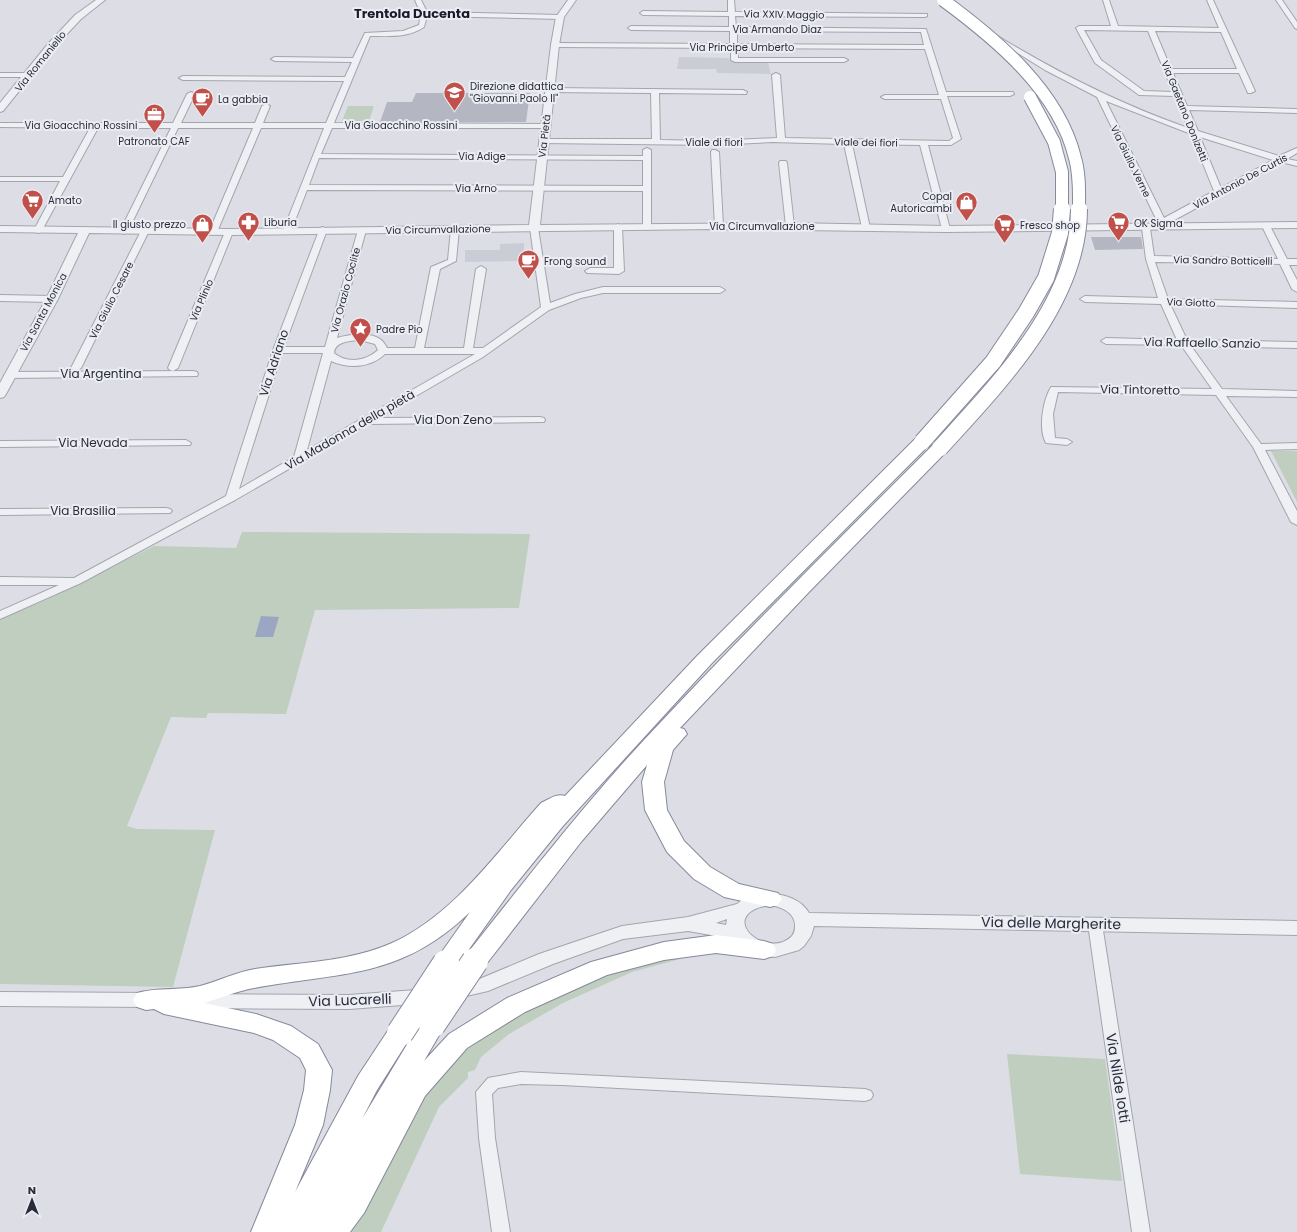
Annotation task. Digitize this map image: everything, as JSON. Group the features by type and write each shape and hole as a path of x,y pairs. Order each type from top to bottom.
{"highway":[{"path":"315,1232 345,1171 432,1025 474,961 573,836 651,746 761,632 931,445 993,362 1026,313 1046,278 1060,232 1063,200 1062,172 1054,142 1033,101 1014,75 971,31 930,0"},
{"path":"289,1232 367,1083 446,963 503,884 556,821 705,659 1014,365 1039,327 1070,262 1078,231 1078,174 1074,154 1059,120 1044,94 1023,67 976,24 943,0"},
{"path":"761,632 745,658 663,748 653,782 656,810 675,846 702,873 732,891 770,899"},
{"path":"146,1000 200,995 253,979 364,963 392,953 418,940 442,923 476,891 549,808 584,791"},
{"path":"333,1232 354,1205 415,1089 458,1041 516,1005 600,968 664,951 716,944 764,950"},
{"path":"146,1000 256,1024 282,1033 309,1051 319,1070 317,1090 309,1126 265,1232"}],"street":[{"name":"Via Romaniello","path":"0,109 50,47 78,17 101,0"},
{"path":"287,231 316,156 367,34 413,31 422,26 424,14 418,0"},
{"name":"Via Pietà","path":"534,228 541,156 555,45 560,17 572,0"},
{"path":"731,0 735,60 844,60"},
{"path":"939,0 1049,69 1099,94 1161,121 1194,133 1297,164"},
{"path":"1106,0 1115,28"},
{"path":"1210,0 1251,91"},
{"path":"1280,0 1297,27"},
{"name":"Via XXIV Maggio","path":"643,13 925,15"},
{"path":"424,14 560,17"},
{"name":"Via Armando Diaz","path":"630,28 924,30 928,47"},
{"path":"1178,94 1142,93 1098,61 1079,28 1223,30"},
{"name":"Via Gaetano Donizetti","path":"1151,29 1218,192"},
{"name":"Via Principe Umberto","path":"555,45 928,47"},
{"path":"928,47 943,95"},
{"path":"274,59 356,60"},
{"path":"1169,71 1242,71"},
{"path":"0,76 28,75"},
{"path":"776,75 781,141"},
{"path":"183,78 348,79"},
{"path":"549,90 743,92"},
{"path":"647,227 647,158 652,142 655,91"},
{"path":"124,231 191,94"},
{"path":"885,97 1010,94"},
{"name":"Via Giulio Verne","path":"1099,94 1163,225"},
{"name":"Viale dei fiori","path":"781,141 951,143 957,139 943,95"},
{"path":"213,232 266,106"},
{"path":"1184,108 1297,111"},
{"path":"38,230 96,125"},
{"name":"Via Gioacchino Rossini","path":"1,127 96,125 545,126"},
{"path":"543,141 652,142"},
{"name":"Viale di fiori","path":"652,142 714,143 781,141"},
{"path":"848,142 870,228"},
{"path":"924,145 946,230"},
{"name":"Via Antonio De Curtis","path":"1163,225 1218,192 1297,150"},
{"path":"715,152 719,226"},
{"name":"Via Adige","path":"316,156 541,156 647,158"},
{"path":"783,163 790,226"},
{"path":"0,179 66,179"},
{"name":"Via Arno","path":"304,187 647,189"},
{"name":"Via Circumvallazione","path":"0,229 229,232 790,226 946,230 1146,228 1163,225 1297,225"},
{"path":"1266,226 1297,289"},
{"path":"590,271 619,271 618,227"},
{"path":"534,228 546,308 578,296 603,290 720,290"},
{"path":"1146,228 1150,259 1164,301 1183,342 1258,447 1297,522"},
{"path":"419,351 436,267 452,261 455,229"},
{"name":"Via Santa Monica","path":"0,394 52,298 85,230"},
{"name":"Via Adriano","path":"231,498 278,350 323,230"},
{"name":"Via Orazio Coclite","path":"298,460 362,230"},
{"name":"Via Giulio Cesare","path":"76,368 145,231"},
{"name":"Via Plinio","path":"173,368 229,232"},
{"name":"Via Sandro Botticelli","path":"1150,259 1297,262"},
{"path":"468,351 481,269"},
{"path":"0,298 52,298"},
{"name":"Via Giotto","path":"1086,300 1297,305"},
{"name":"Via Madonna della pietà","path":"0,615 77,581 231,498 486,351 546,308"},
{"path":"329,350 331,346 343,340 360,337 368,338 380,343 383,347 383,351"},
{"name":"Via Raffaello Sanzio","path":"1106,341 1297,345"},
{"path":"278,350 329,350"},
{"path":"329,350 333,358 339,361 352,363 373,359 383,351 486,351"},
{"name":"Via Argentina","path":"10,375 193,374"},
{"name":"Via Tintoretto","path":"1067,442 1050,441 1048,434 1049,399 1055,389 1297,394"},
{"name":"Via Don Zeno","path":"366,421 540,420"},
{"name":"Via Nevada","path":"0,444 186,443"},
{"path":"1258,447 1297,446"},
{"name":"Via Brasilia","path":"0,512 166,511"},
{"path":"0,581 77,581"},
{"name":"Via Lucarelli","path":"0,999 349,1002 438,995 481,986 546,959 622,933 688,924 741,910 754,902 770,899 782,901 792,905 805,919"},
{"path":"737,933 734,925 736,917 741,910"},
{"path":"764,950 781,949 796,943 803,936 806,928 805,919"},
{"name":"Via delle Margherite","path":"805,919 1297,928"},
{"name":"Via Lucarelli","path":"688,924 737,933 743,940 764,950"},
{"name":"Via Nilde Iotti","path":"1095,924 1142,1232"},
{"path":"501,1232 487,1138 484,1092 494,1082 521,1078 562,1079 865,1095"}],"shaded area":[{"path":"679,57 729,58 730,61 768,62 771,74 717,73 716,69 677,69"},
{"path":"524,243 524,261 465,262 465,250 500,250 500,244"}],"green space":[{"path":"348,106 374,106 369,121 342,121"},
{"path":"1271,451 1297,451 1297,502"},
{"path":"242,532 530,534 519,608 315,610 286,714 208,713 206,718 171,717 127,826 137,829 215,830 173,987 0,984 0,619 46,600 154,546 236,548"},
{"path":"670,955 691,956 632,972 563,1003 509,1034 481,1057 475,1070 468,1072 468,1078 439,1107 381,1232 344,1232 416,1104 456,1055 512,1017 590,979"},
{"path":"1007,1054 1105,1059 1122,1181 1020,1174"}],"water":[{"path":"261,616 279,617 273,637 255,637"}],"building":[{"name":"Direzione didattica \"Giovanni Paolo II\"","path":"416,93 530,93 526,122 380,122 387,102 412,102"},
{"name":"OK Sigma","path":"1091,237 1141,237 1143,249 1095,250"}],"place":[{"name":"Direzione didattica \"Giovanni Paolo II\"","path":"455,112"},
{"name":"La gabbia","path":"203,118"},
{"name":"Patronato CAF","path":"154,134"},
{"name":"Amato","path":"32,220"},
{"name":"Copal Autoricambi","path":"967,222"},
{"name":"Liburia","path":"249,242"},
{"name":"OK Sigma","path":"1118,242"},
{"name":"Il giusto prezzo","path":"202,244"},
{"name":"Fresco shop","path":"1004,244"},
{"name":"Frong sound","path":"529,280"},
{"name":"Padre Pio","path":"360,348"}],"district":[{"name":"Trentola Ducenta","path":"412,13"}]}
